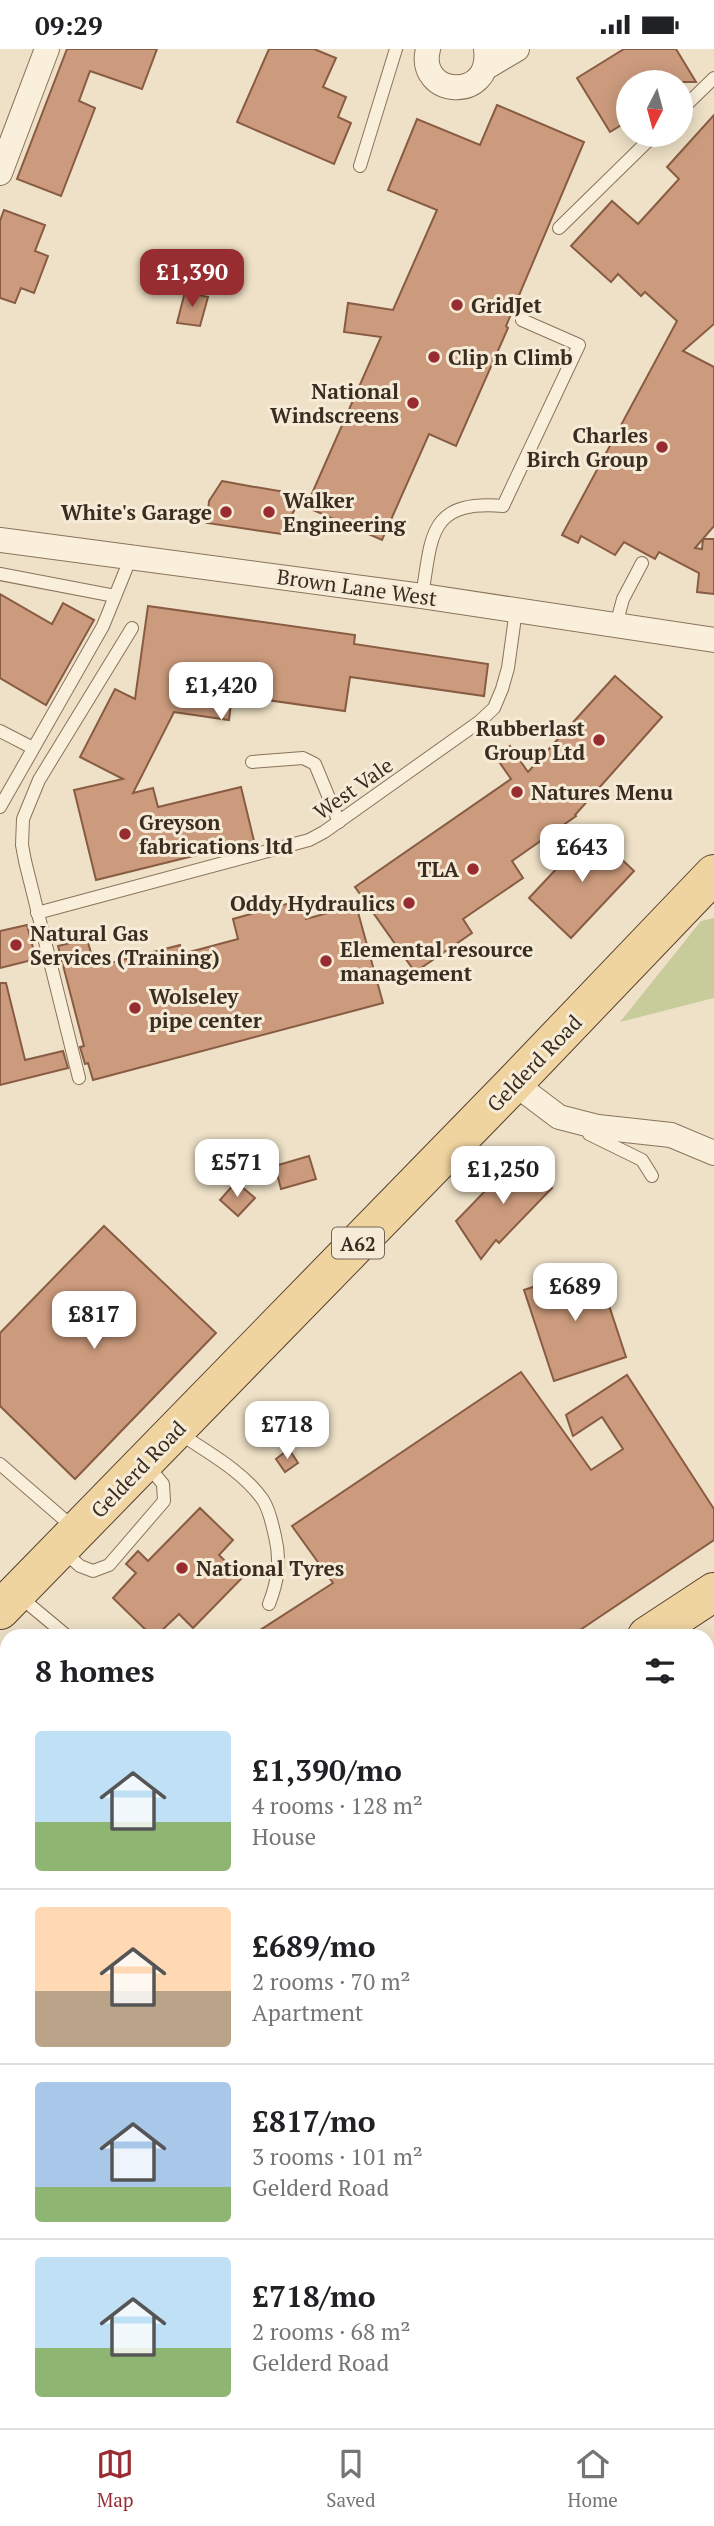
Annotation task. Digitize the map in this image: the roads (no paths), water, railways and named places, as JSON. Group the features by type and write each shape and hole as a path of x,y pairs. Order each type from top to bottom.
{"main road":[{"name":"Gelderd Road","path":"8,1602 714,874"},
{"path":"658,1629 714,1592"}],"street":[{"path":"0,173 47,49"},
{"path":"423,50 430,72 444,86 464,87 473,83 486,59 517,49"},
{"name":"Brown Lane West","path":"0,540 422,596 714,640"},
{"path":"514,1083 559,1117 598,1128 671,1135 714,1153"}],"lane":[{"path":"359,166 396,49"},
{"path":"693,98 714,78"},
{"path":"559,228 642,147"},
{"path":"422,596 432,537 445,515 464,507 483,504 503,506 579,345 522,320"},
{"path":"0,807 103,626 131,557"},
{"path":"616,625 623,599 642,563"},
{"path":"0,574 115,596"},
{"name":"West Vale","path":"37,913 309,841 494,709 508,668 516,610"},
{"path":"79,1078 22,845 23,819 39,781 132,628"},
{"path":"0,731 33,748"},
{"path":"252,762 303,758 315,764 339,822"},
{"path":"559,1117 571,1127 642,1160 652,1176"},
{"path":"175,1430 238,1475 263,1501 274,1530 279,1563 276,1585 268,1604"},
{"path":"0,1464 69,1539"},
{"path":"8,1602 55,1629"}],"place":[{"name":"GridJet","path":"457,305"},
{"name":"Clip n Climb","path":"434,357"},
{"name":"National Windscreens","path":"413,403"},
{"name":"Charles Birch Group","path":"662,447"},
{"name":"White's Garage","path":"226,512"},
{"name":"Walker Engineering","path":"269,512"},
{"name":"Rubberlast Group Ltd","path":"599,740"},
{"name":"Natures Menu","path":"517,792"},
{"name":"Greyson fabrications ltd","path":"125,834"},
{"name":"TLA","path":"473,869"},
{"name":"Oddy Hydraulics","path":"409,903"},
{"name":"Natural Gas Services (Training)","path":"16,945"},
{"name":"Elemental resource management","path":"326,961"},
{"name":"Wolseley pipe center","path":"135,1008"},
{"name":"National Tyres","path":"182,1568"}]}
